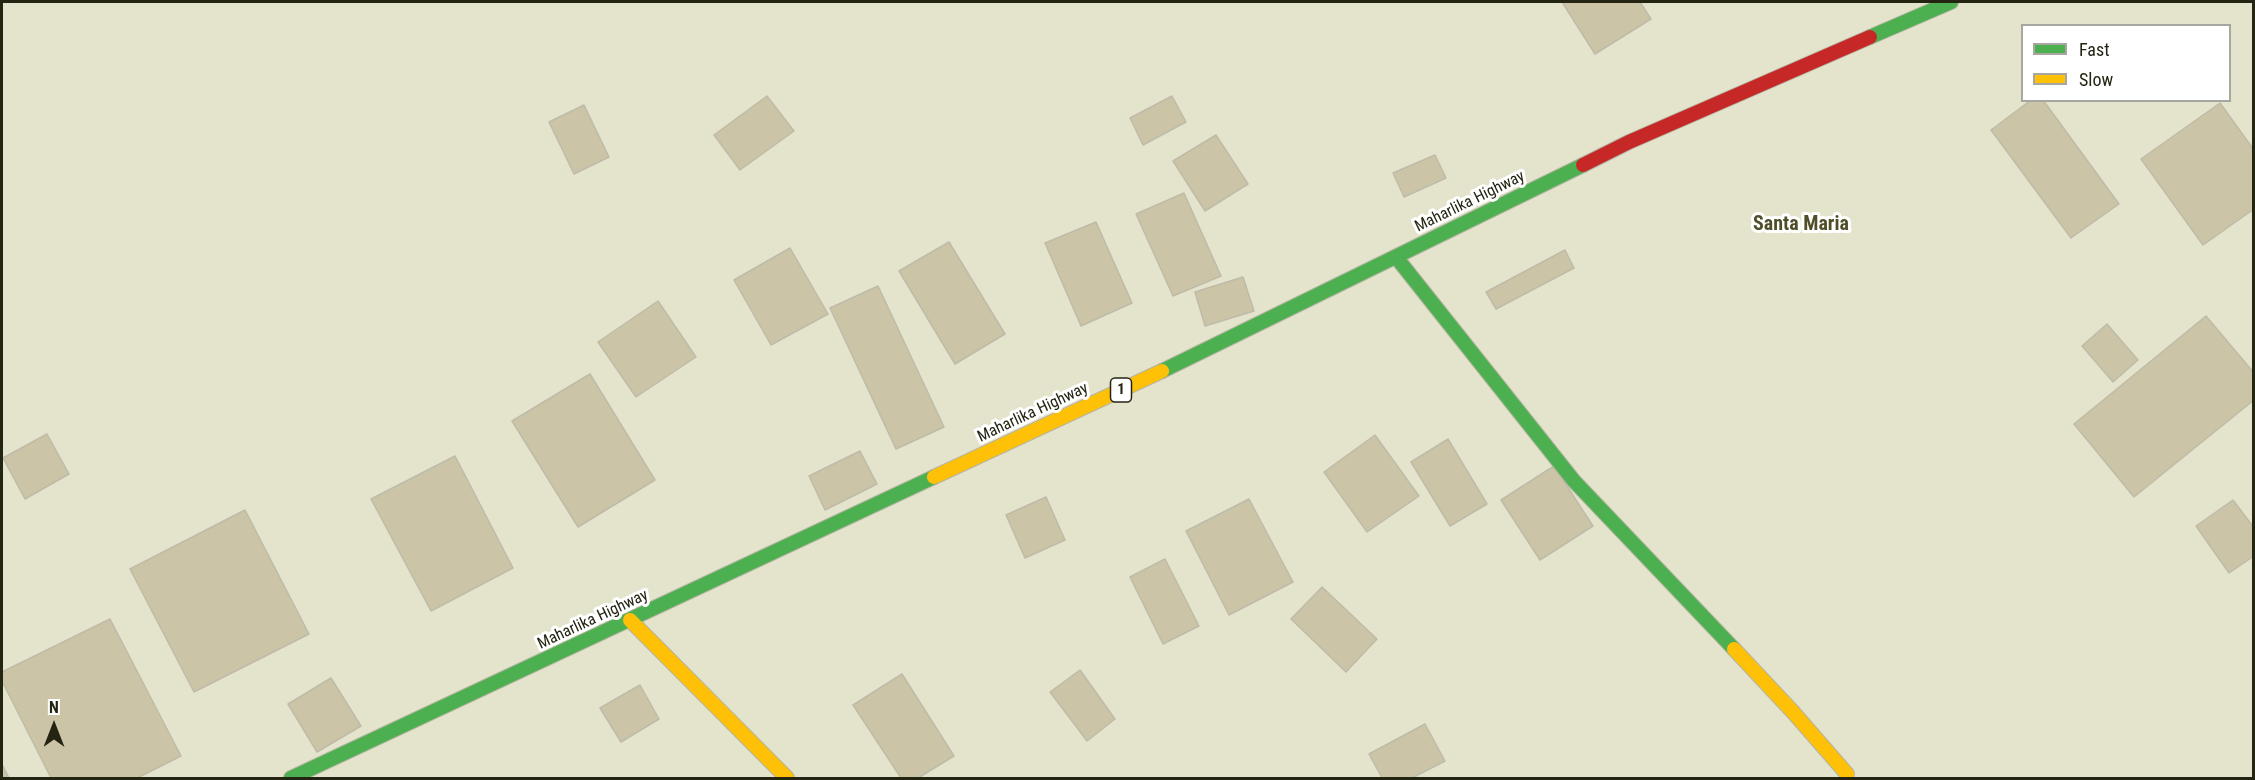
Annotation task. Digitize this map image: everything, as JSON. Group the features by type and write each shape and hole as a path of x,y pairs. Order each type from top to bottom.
{"main road":[{"name":"Maharlika Highway","path":"291,778 1234,337 1629,142 1951,2"},
{"path":"1396,258 1574,481 1794,712 1847,774"},
{"path":"630,620 787,778"}],"building":[{"path":"1562,2 1640,2 1651,19 1595,54"},
{"path":"767,96 794,131 740,170 714,135"},
{"path":"1172,96 1186,122 1143,145 1130,118"},
{"path":"2028,102 2044,102 2119,204 2071,238 1991,130"},
{"path":"2220,103 2254,150 2254,209 2203,245 2141,159"},
{"path":"584,105 609,157 574,174 549,122"},
{"path":"1216,135 1248,184 1205,211 1173,161"},
{"path":"1435,155 1446,178 1404,197 1393,173"},
{"path":"1184,193 1221,276 1173,296 1136,214"},
{"path":"1096,222 1132,303 1081,326 1045,243"},
{"path":"949,242 1005,334 955,364 899,271"},
{"path":"790,248 828,314 771,345 734,280"},
{"path":"1565,250 1574,268 1496,309 1486,292"},
{"path":"1243,277 1254,311 1205,326 1195,292"},
{"path":"878,286 944,427 896,449 830,308"},
{"path":"658,301 696,357 636,397 598,342"},
{"path":"2206,316 2254,373 2254,400 2134,497 2074,424"},
{"path":"2107,324 2138,360 2113,382 2082,346"},
{"path":"590,374 655,480 578,527 512,421"},
{"path":"47,434 69,474 25,499 3,458"},
{"path":"1375,435 1419,496 1367,532 1324,472"},
{"path":"1448,439 1487,504 1450,526 1411,462"},
{"path":"860,451 877,484 825,510 809,476"},
{"path":"455,456 513,568 431,611 371,499"},
{"path":"1554,466 1593,526 1540,560 1501,500"},
{"path":"1046,497 1065,540 1025,558 1006,515"},
{"path":"1249,499 1293,582 1229,615 1186,531"},
{"path":"2233,500 2254,528 2254,556 2229,573 2196,526"},
{"path":"245,510 309,634 194,692 130,569"},
{"path":"1165,559 1199,626 1163,644 1130,577"},
{"path":"1322,587 1377,639 1346,672 1291,619"},
{"path":"110,619 181,756 137,778 51,778 2,681 2,672"},
{"path":"1080,670 1115,719 1087,741 1050,692"},
{"path":"902,674 954,756 918,778 901,778 853,705"},
{"path":"331,678 361,726 317,752 288,704"},
{"path":"640,685 659,719 621,742 600,708"},
{"path":"1425,724 1445,761 1412,778 1382,778 1369,754"},
{"path":"2,764 9,778 2,778"}],"traffic: fast":[{"path":"1870,37 1951,2"},
{"path":"1162,371 1583,165"},
{"path":"1396,257 1574,481 1734,649"},
{"path":"291,778 934,477"}],"traffic: slow":[{"path":"934,477 1162,371"},
{"path":"630,620 787,778"},
{"path":"1734,649 1847,774"}],"traffic: jam":[{"path":"1583,165 1629,142 1870,37"}],"district":[{"name":"Santa Maria","path":"1801,225"}]}
